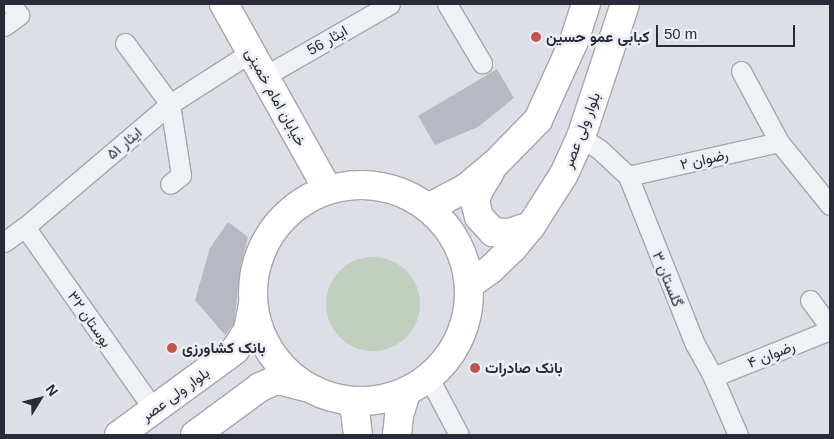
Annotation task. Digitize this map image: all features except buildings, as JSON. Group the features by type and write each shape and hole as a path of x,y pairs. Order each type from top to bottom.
{"main road":[{"name":"خیابان امام خمینی","path":"224,4 328,190"},
{"path":"431,207 466,188 495,164 538,120 574,41 586,4"},
{"name":"بلوار ولی عصر","path":"479,277 513,248 531,226 564,174 581,137 625,4"},
{"path":"495,164 475,202 480,217 493,232 509,233 531,226"},
{"path":"309,388 286,371 273,356 259,329 253,300 255,270 270,234 297,205 328,190 343,186 372,185 401,192 431,207 455,240 466,268 479,277 459,340 443,364 418,385 399,415 397,435"},
{"name":"بلوار ولی عصر","path":"119,435 235,350 248,330 253,300"},
{"path":"196,435 260,387 274,381 282,381 309,388 350,401 381,400 418,385"},
{"path":"350,401 355,412 358,435"}],"street":[{"path":"4,26 19,15 11,4"},
{"name":"ایثار 56","path":"265,76 390,4"},
{"path":"447,4 482,62"},
{"path":"125,43 170,104 181,175 170,184"},
{"name":"ایثار ۵۱","path":"4,242 25,227 170,104 251,52"},
{"path":"742,71 779,142 830,205"},
{"name":"گلستان ۳","path":"581,137 599,149 628,176 695,344 713,377 738,435"},
{"name":"رضوان ۲","path":"628,176 779,142"},
{"name":"بوستان ۳۲","path":"25,227 154,410"},
{"name":"رضوان ۴","path":"713,377 830,329 810,300"},
{"path":"418,385 459,435"}],"path":[{"path":"431,207 479,277"}],"green space":[{"path":"373,257 391,261 406,271 416,286 420,304 416,322 406,337 391,347 373,351 355,347 340,337 330,322 326,304 330,286 340,271 355,261"}],"place":[{"name":"کبابی عمو حسین","path":"536,37"},
{"name":"بانک کشاورزی","path":"172,348"},
{"name":"بانک صادرات","path":"475,368"}]}
